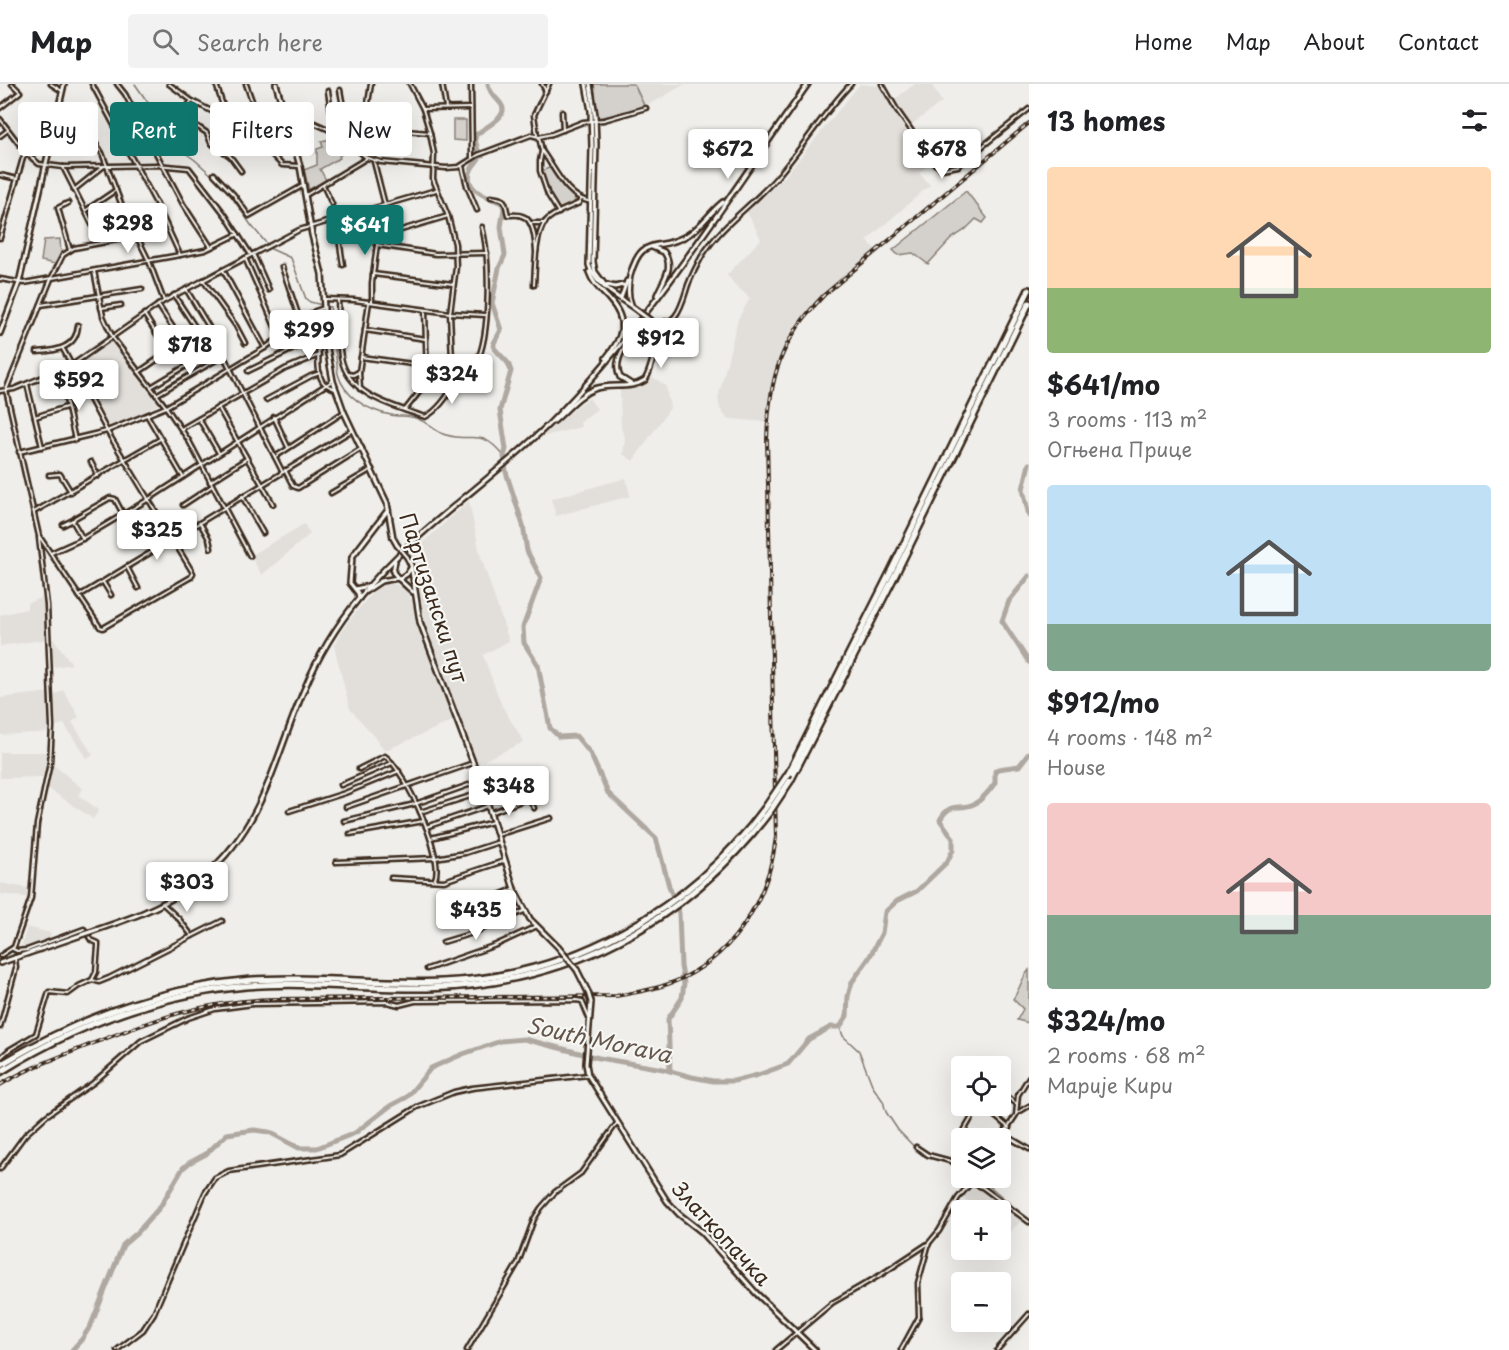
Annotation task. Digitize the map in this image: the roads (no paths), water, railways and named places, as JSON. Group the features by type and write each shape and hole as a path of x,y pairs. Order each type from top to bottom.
{"highway":[{"path":"768,809 789,773 891,571 1029,290"},
{"path":"0,1072 48,1044 111,1016 152,1002 203,992 268,985 456,987 525,977 607,947 641,929 680,899 724,857 790,781 1029,303"},
{"path":"0,1065 55,1034 90,1018 186,989 265,980 441,982 491,978 526,971 587,950 671,906"}],"main road":[{"path":"60,102 64,84"},
{"name":"Партизански пут","path":"276,84 282,102"},
{"path":"588,84 593,121 593,266 598,277 606,286 617,287 625,284"},
{"path":"549,423 638,323 808,84"},
{"path":"0,333 19,283 47,156"},
{"name":"Партизански пут","path":"297,156 310,226 322,274 327,350 335,389 388,508 393,538 407,557 411,567 414,594 423,629 484,792 514,890 524,911 577,970 591,1002 589,1035"},
{"path":"632,306 628,294 630,277 637,256 642,250 687,235 702,224 725,201"},
{"path":"593,202 588,260 591,278 615,307 621,326 619,341 603,365"},
{"path":"649,247 661,250 668,261 667,274 657,297"},
{"path":"588,260 594,277 652,321 660,334"},
{"path":"621,298 625,284 630,277"},
{"path":"0,963 87,934 163,904 208,873 230,851 249,824 267,788 300,699 319,658 334,632 364,591 397,558 549,423 589,391 643,381 648,376 665,322"},
{"path":"636,384 622,380 617,367 618,358 638,323"},
{"path":"359,598 350,583 351,559 388,508"},
{"path":"378,524 390,521"},
{"path":"397,558 393,568 394,574 414,594"},
{"path":"364,591 381,581 398,579 407,574 411,567"},
{"path":"354,588 369,586"},
{"name":"Златкопачка","path":"589,1035 586,1064 588,1075 659,1191 682,1216 702,1232 749,1286 815,1350"}],"street":[{"path":"0,108 20,92 12,84"},
{"path":"51,84 62,91"},
{"path":"92,84 158,207 180,255"},
{"path":"117,84 125,94 183,204 211,247"},
{"path":"169,84 210,109"},
{"path":"216,84 222,102"},
{"path":"246,84 252,102"},
{"path":"369,102 372,84"},
{"path":"338,300 341,357 348,374 360,389 371,397 405,410 425,417 430,415 453,387 450,314 456,255 448,216 432,175 434,154 430,133 423,109 410,84"},
{"path":"442,84 446,109"},
{"path":"471,84 472,158"},
{"path":"542,84 546,91"},
{"path":"549,84 534,115 542,152 570,192 581,200 593,202"},
{"path":"652,321 665,322 679,313 691,279 714,239 776,178 851,84"},
{"path":"882,84 897,110 935,164 942,169 958,166 1029,109"},
{"path":"340,90 342,102"},
{"path":"328,91 330,102"},
{"path":"192,100 182,112 183,117 207,133 211,142 230,156 241,171"},
{"path":"423,109 472,108"},
{"path":"365,156 374,161 446,168 462,166 480,154 538,136 646,108"},
{"path":"562,112 563,130"},
{"path":"0,119 18,143"},
{"path":"0,136 8,130"},
{"path":"412,132 430,133"},
{"path":"98,149 149,261 164,301"},
{"path":"542,152 540,171 548,195 559,213"},
{"path":"0,235 24,156"},
{"path":"29,156 37,163 63,167 163,165 191,169 252,254 269,290"},
{"path":"272,156 278,163 285,166 300,166"},
{"path":"306,195 367,158"},
{"path":"360,389 359,372 371,302 383,206 374,161"},
{"path":"74,190 106,166"},
{"path":"462,166 477,210"},
{"path":"63,167 101,243"},
{"path":"214,174 230,189 249,216 304,185"},
{"path":"0,175 17,179"},
{"path":"322,184 333,204"},
{"path":"85,211 116,190"},
{"path":"0,391 27,384 72,365 174,295 299,230 436,190"},
{"path":"491,197 500,198 506,202 508,215 523,216 530,223 536,252 534,285"},
{"path":"530,223 545,223 581,200"},
{"path":"68,203 58,208 70,250"},
{"path":"398,231 448,216"},
{"path":"336,219 344,265"},
{"path":"536,252 545,223"},
{"path":"476,363 483,346 485,315 487,253 482,227"},
{"path":"0,279 19,283 149,261 211,247 238,234"},
{"path":"0,956 13,949 31,898 37,824 50,769 51,752 47,605 39,536 6,390 61,258 70,250 138,236"},
{"path":"377,245 420,253 456,255 487,253"},
{"path":"245,258 280,339"},
{"path":"282,267 301,323"},
{"path":"223,270 265,348"},
{"path":"94,271 101,309 113,338 182,429 250,556"},
{"path":"373,274 454,285"},
{"path":"203,280 236,326 245,343"},
{"path":"41,305 142,289"},
{"path":"186,289 205,320 275,458 296,488 362,448"},
{"path":"174,295 201,336"},
{"path":"324,299 371,302 450,314 485,315"},
{"path":"101,309 121,305"},
{"path":"158,305 180,338"},
{"path":"19,452 107,431 166,407 280,339 315,311 324,307"},
{"path":"405,410 424,386 428,367 425,310"},
{"path":"139,372 168,352 144,314"},
{"name":"Партизански пут","path":"325,318 319,355 320,373 326,385"},
{"path":"37,352 63,349 75,337 78,325"},
{"path":"365,330 426,339"},
{"path":"248,371 322,335"},
{"path":"151,387 218,347"},
{"path":"39,536 102,628 191,577 194,573 107,431 63,349"},
{"path":"182,429 300,362 319,355"},
{"path":"156,395 223,356"},
{"path":"361,357 428,367"},
{"path":"348,374 359,372"},
{"path":"266,400 320,373"},
{"path":"51,553 83,538 149,499 333,381"},
{"path":"27,384 42,447"},
{"path":"326,385 335,389"},
{"path":"63,386 75,440"},
{"path":"35,417 68,406"},
{"path":"218,407 273,504"},
{"path":"275,458 288,447 344,412"},
{"path":"147,415 183,477"},
{"path":"274,417 288,447"},
{"path":"199,419 219,453"},
{"path":"80,596 352,430"},
{"path":"34,512 160,439"},
{"path":"210,482 247,459"},
{"path":"91,462 98,476"},
{"path":"331,493 372,469"},
{"path":"49,475 60,474 71,492"},
{"path":"183,505 212,486"},
{"path":"242,496 263,533"},
{"path":"63,525 110,498 115,499 123,514"},
{"path":"136,534 161,519"},
{"path":"73,520 83,538"},
{"path":"200,523 209,539 211,549"},
{"path":"39,543 44,543"},
{"path":"127,567 138,588"},
{"path":"103,582 111,595"},
{"path":"359,770 387,756 399,771 431,838 437,875 435,879"},
{"path":"341,785 392,763"},
{"path":"346,807 473,763"},
{"path":"289,811 345,793 399,771"},
{"path":"344,821 416,804 480,781"},
{"path":"420,812 484,792"},
{"path":"490,813 529,798 534,808"},
{"path":"426,827 488,806"},
{"path":"497,835 551,818"},
{"path":"350,834 424,821"},
{"path":"431,838 493,822"},
{"path":"336,862 435,858 465,853 499,842"},
{"path":"391,878 444,880 504,861"},
{"path":"474,904 514,890"},
{"path":"492,908 517,897"},
{"path":"163,904 192,936"},
{"path":"443,942 473,933 524,911"},
{"path":"92,980 99,982 222,921"},
{"path":"427,969 496,945 537,926"},
{"path":"0,1058 36,1034 48,993 53,991 71,993 92,980 96,972 98,943 91,940 82,929 27,950 13,949"},
{"path":"0,1027 16,968 15,957"},
{"path":"0,1169 35,1124 93,1083 148,1037 188,1018 226,1007 268,1003 387,1002 399,1005 415,1001 576,1000 582,1002 591,1020"},
{"path":"117,1350 143,1330 154,1313 208,1187 219,1175 240,1169 340,1155 417,1107 454,1092 588,1075"},
{"path":"995,1116 1009,1128 1017,1113 1020,1090 1029,1077"},
{"path":"1011,1100 1017,1104"},
{"path":"1017,1113 1029,1106"},
{"path":"966,1128 972,1117"},
{"path":"467,1350 518,1263 534,1219 541,1208 555,1192 582,1173 618,1122"},
{"path":"1011,1138 1029,1149"},
{"path":"916,1147 928,1155 951,1160"},
{"path":"776,1350 832,1303 876,1278 929,1243 939,1231 958,1198 967,1188"},
{"path":"983,1188 1029,1222"},
{"path":"901,1350 919,1317 918,1283 929,1243"},
{"path":"997,1350 1029,1314"}],"waterway":[{"path":"135,84 160,120 170,142 195,160 225,187 271,249 291,258 306,299 330,307 338,374 346,390 359,402 374,410 415,418 446,435 483,439 496,447 504,456"},
{"path":"488,84 491,93 503,109 499,118 476,135 475,140 480,157 469,177 473,188 484,196 502,203 504,208 501,227 505,255 499,268 492,303 501,330 494,343 494,348 508,363 511,371 500,410 506,449 504,456 506,472 523,525 527,551 541,578 523,627 524,643 538,665 550,728 559,737 576,736 590,753 608,793 656,838 679,913 684,983 682,998 668,1019 670,1071"},
{"name":"South Morava","path":"1029,464 1023,489 1029,516"},
{"name":"South Morava","path":"1029,576 1009,601 1002,621 1029,662"},
{"name":"South Morava","path":"72,1350 91,1325 123,1245 160,1207 183,1168 206,1154 227,1134 254,1130 269,1132 299,1148 317,1148 355,1133 390,1106 407,1097 431,1068 501,1041 524,1039 599,1058 663,1069 713,1081 734,1081 788,1064 809,1039 831,1027 840,1027 847,1016 848,996 852,982 869,958 882,933 885,912 897,901 917,891 947,862 953,850 953,838 940,820 947,810 977,802 995,783 995,771 1019,766 1029,753"},
{"path":"840,1027 843,1036 859,1051 873,1087 898,1130 922,1155 951,1164"},
{"path":"992,1188 1029,1220"}],"railway":[{"path":"0,1085 41,1064 132,1028 200,1008 275,999 616,996 650,989 683,978 720,952 735,937 758,900 766,880 776,837 767,440 771,397 780,361 797,328 824,295 1029,123"}]}
